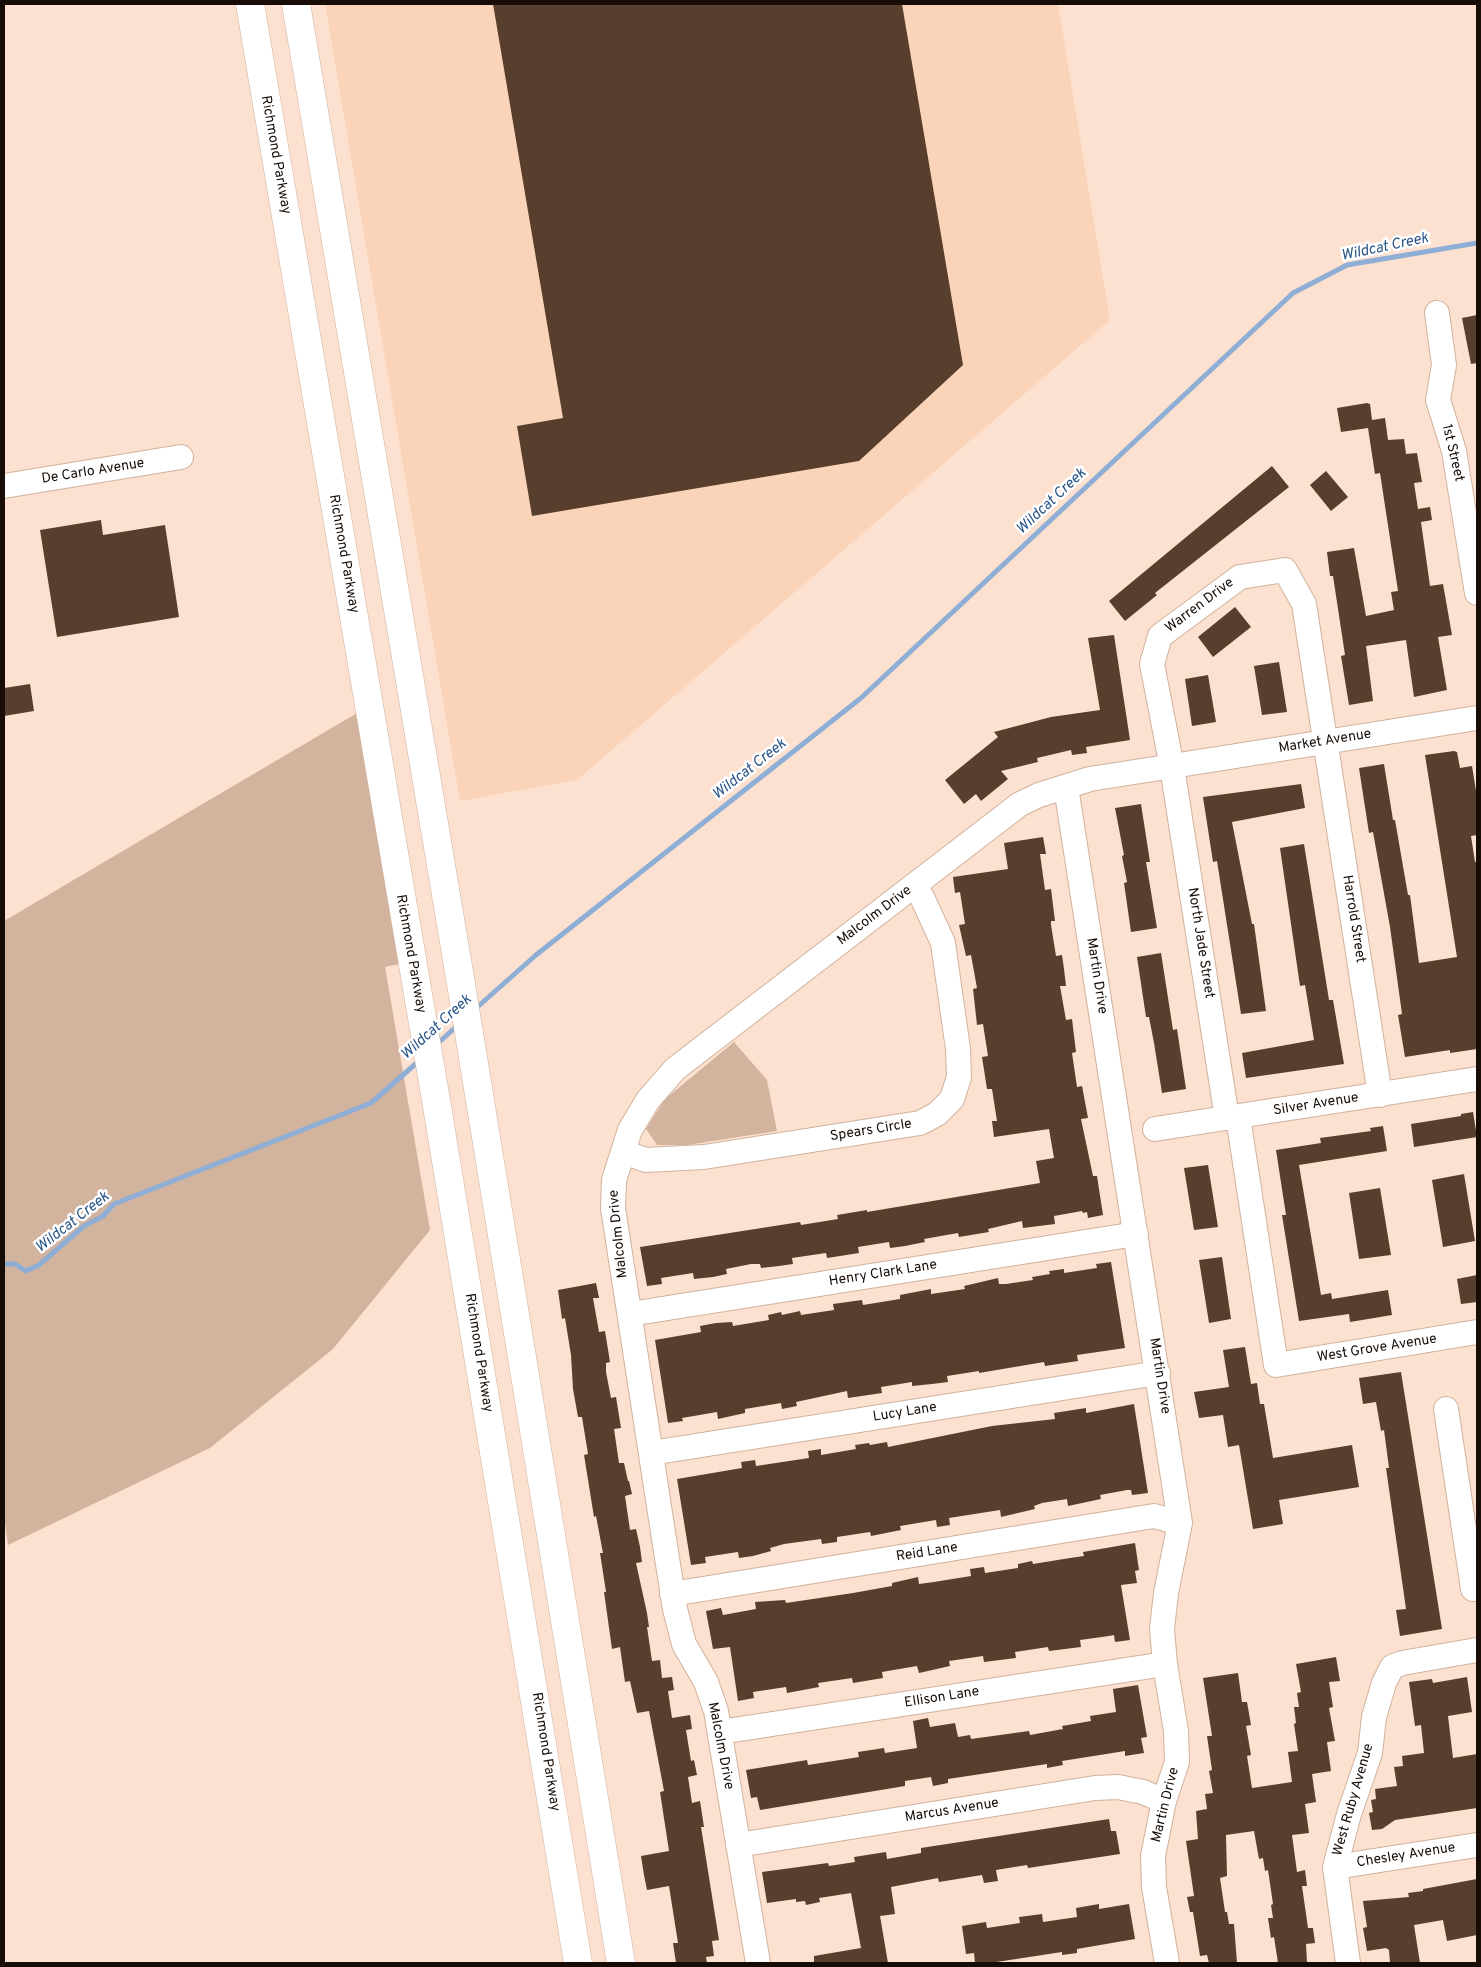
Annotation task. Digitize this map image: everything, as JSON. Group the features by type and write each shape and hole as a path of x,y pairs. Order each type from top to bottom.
{"highway":[{"name":"Richmond Parkway","path":"250,4 436,1100 578,1963"},
{"path":"296,4 476,1074 621,1963"}],"street":[{"name":"1st Street","path":"1437,313 1444,365 1438,400 1454,451 1477,593"},
{"name":"De Carlo Avenue","path":"4,486 181,457"},
{"name":"Warren Drive","path":"1172,767 1152,664 1160,636 1240,577 1276,571 1285,570 1304,604 1325,742"},
{"name":"Market Avenue","path":"1172,767 1477,718"},
{"name":"Harrold Street","path":"1325,742 1380,1095"},
{"name":"Malcolm Drive","path":"758,1963 720,1732 706,1682 684,1644 672,1594 613,1208 614,1180 630,1130 648,1100 675,1069 1020,804 1090,779 1172,767"},
{"name":"North Jade Street","path":"1172,767 1276,1365"},
{"name":"Martin Drive","path":"1066,787 1180,1523 1166,1593 1162,1628 1165,1664 1176,1731 1177,1762 1164,1801 1153,1856 1154,1887 1167,1963"},
{"name":"Spears Circle","path":"623,1152 646,1160 704,1157 920,1123 937,1114 952,1099 959,1078 958,1049 942,943 922,897 914,886"},
{"name":"Silver Avenue","path":"1156,1129 1477,1080"},
{"name":"Henry Clark Lane","path":"630,1314 1136,1234"},
{"name":"West Grove Avenue","path":"1276,1365 1477,1332"},
{"name":"Lucy Lane","path":"651,1454 1158,1373"},
{"path":"1446,1409 1473,1589"},
{"name":"Reid Lane","path":"672,1594 1154,1516 1180,1523"},
{"name":"West Ruby Avenue","path":"1348,1963 1335,1867 1349,1814 1370,1752 1379,1697 1392,1667 1415,1660 1477,1650"},
{"name":"Ellison Lane","path":"720,1732 1165,1664"},
{"name":"Marcus Avenue","path":"738,1845 1095,1788 1118,1787 1143,1792 1164,1801"},
{"name":"Chesley Avenue","path":"1335,1867 1477,1845"}],"shaded area":[{"path":"325,4 1058,4 1110,320 577,780 460,801"},
{"path":"369,706 413,961 385,967 430,1230 333,1349 210,1448 8,1545 4,1516 4,921"},
{"path":"734,1042 767,1080 777,1131 687,1145 657,1145 646,1129 665,1099"}],"building":[{"path":"493,4 902,4 963,365 859,461 532,516 517,426 563,418"},
{"path":"1477,315 1477,363 1471,364 1462,318"},
{"path":"1370,404 1372,420 1385,418 1388,440 1404,439 1406,454 1417,453 1422,482 1414,483 1418,509 1430,507 1432,520 1421,522 1430,586 1443,584 1452,635 1438,637 1447,690 1414,697 1406,640 1366,646 1373,701 1349,705 1341,656 1345,655 1333,576 1330,576 1327,552 1354,548 1366,616 1394,610 1391,592 1398,591 1380,473 1375,474 1368,428 1341,432 1337,408"},
{"path":"1272,466 1289,487 1155,593 1157,595 1125,621 1109,601"},
{"path":"1326,471 1348,497 1331,511 1310,485"},
{"path":"101,520 103,535 165,525 179,617 57,637 40,530"},
{"path":"1235,607 1251,627 1213,657 1198,637"},
{"path":"1114,635 1130,740 1086,747 1087,753 1072,755 1071,750 1037,758 1038,762 1001,771 1008,779 981,801 976,794 964,804 945,780 998,737 994,732 1051,717 1100,710 1088,638"},
{"path":"1279,662 1287,712 1262,715 1254,666"},
{"path":"1208,675 1216,722 1192,726 1185,679"},
{"path":"30,684 34,711 4,716 4,688"},
{"path":"1457,752 1460,768 1472,766 1477,797 1477,835 1471,836 1475,862 1477,861 1477,1049 1450,1053 1450,1050 1405,1057 1398,1015 1402,1014 1390,927 1373,832 1369,833 1359,768 1384,764 1393,820 1395,820 1408,895 1410,895 1419,963 1457,957 1425,755"},
{"path":"1301,784 1305,808 1232,822 1252,924 1254,924 1266,1011 1241,1014 1217,861 1213,862 1203,797"},
{"path":"1141,804 1150,862 1146,862 1157,928 1131,932 1124,883 1127,882 1122,856 1124,855 1115,808"},
{"path":"1043,837 1046,854 1040,854 1045,890 1051,889 1055,921 1051,921 1051,925 1056,956 1062,955 1066,986 1060,986 1066,1020 1072,1019 1076,1052 1072,1053 1077,1087 1082,1086 1088,1118 1081,1119 1093,1176 1097,1176 1103,1215 1088,1218 1087,1212 1083,1213 1082,1211 1054,1216 1055,1224 1023,1228 1022,1221 988,1229 989,1232 959,1237 958,1233 924,1239 925,1242 905,1246 890,1248 889,1242 858,1247 859,1253 827,1258 826,1253 792,1258 793,1264 761,1268 760,1264 751,1264 726,1269 727,1274 713,1277 694,1279 693,1273 661,1278 662,1284 647,1286 640,1247 800,1222 801,1225 838,1219 837,1215 867,1210 867,1212 1040,1183 1036,1161 1054,1158 1049,1129 994,1137 992,1121 997,1121 992,1089 987,1089 982,1057 988,1056 983,1024 977,1025 973,989 977,988 971,955 966,956 959,925 965,924 960,892 955,893 953,877 1008,869 1004,843"},
{"path":"1304,844 1329,1000 1333,1000 1344,1064 1246,1078 1242,1053 1314,1040 1305,985 1300,986 1280,848"},
{"path":"1161,953 1173,1030 1177,1029 1186,1089 1162,1093 1149,1017 1146,1017 1137,957"},
{"path":"1473,1112 1477,1137 1414,1147 1411,1124 1461,1116 1461,1114"},
{"path":"1383,1126 1387,1151 1299,1165 1321,1295 1331,1293 1332,1299 1388,1290 1392,1315 1350,1322 1349,1314 1299,1321 1282,1215 1286,1215 1276,1150 1321,1143 1320,1138 1371,1131 1370,1128"},
{"path":"1208,1165 1218,1227 1194,1230 1184,1168"},
{"path":"1464,1174 1475,1241 1443,1247 1432,1180"},
{"path":"1380,1188 1391,1255 1359,1259 1349,1193"},
{"path":"1222,1257 1231,1319 1209,1323 1199,1260"},
{"path":"1111,1262 1125,1348 1077,1355 1078,1361 1045,1366 1044,1362 979,1373 979,1371 947,1376 948,1382 912,1386 912,1382 881,1387 882,1393 848,1398 847,1391 796,1402 797,1406 782,1409 781,1403 745,1409 745,1413 718,1419 717,1412 682,1418 683,1421 668,1423 655,1340 701,1332 700,1326 716,1323 732,1322 733,1326 769,1320 768,1315 781,1312 782,1315 800,1311 801,1315 834,1310 833,1304 862,1300 863,1305 900,1299 900,1295 931,1289 931,1294 965,1289 964,1286 998,1278 999,1284 1033,1280 1032,1277 1050,1274 1049,1271 1064,1269 1064,1273 1097,1268 1096,1264"},
{"path":"1477,1275 1477,1302 1461,1304 1457,1279"},
{"path":"596,1283 599,1298 593,1298 599,1332 605,1331 610,1362 606,1363 606,1372 611,1398 616,1397 621,1428 614,1429 619,1463 624,1463 632,1494 625,1496 630,1530 636,1529 640,1547 642,1562 636,1563 647,1613 652,1661 660,1660 662,1678 672,1677 674,1690 668,1691 672,1718 690,1715 692,1729 686,1730 691,1761 694,1760 697,1775 688,1777 692,1803 700,1801 704,1827 701,1827 719,1940 712,1941 714,1956 706,1957 707,1963 676,1963 673,1943 678,1943 669,1886 647,1890 644,1875 641,1856 669,1851 660,1792 664,1791 649,1711 637,1713 630,1681 625,1682 620,1647 612,1649 600,1553 603,1553 596,1516 594,1517 584,1455 588,1454 582,1417 578,1417 573,1389 571,1355 565,1318 562,1319 558,1290"},
{"path":"1245,1347 1251,1384 1257,1383 1260,1404 1264,1404 1273,1458 1352,1445 1359,1487 1279,1500 1283,1524 1253,1529 1239,1445 1228,1447 1223,1415 1199,1418 1194,1392 1229,1387 1223,1350"},
{"path":"1401,1372 1442,1629 1400,1636 1396,1610 1406,1609 1386,1468 1389,1468 1384,1430 1381,1431 1376,1402 1363,1404 1359,1378"},
{"path":"1134,1404 1148,1493 1132,1495 1131,1490 1127,1490 1100,1495 1101,1499 1068,1506 1067,1499 1042,1503 1034,1506 1035,1509 1001,1517 1000,1510 949,1518 950,1525 937,1527 936,1520 900,1526 901,1530 871,1536 870,1532 837,1537 837,1542 822,1544 821,1539 784,1544 770,1548 771,1551 753,1556 739,1558 738,1552 705,1557 706,1563 691,1565 677,1479 742,1468 741,1462 755,1460 756,1466 809,1458 808,1451 821,1449 821,1455 856,1449 855,1445 887,1442 888,1447 992,1426 1055,1419 1054,1413 1086,1408 1086,1413"},
{"path":"1135,1543 1139,1570 1135,1571 1137,1583 1121,1585 1130,1640 1115,1642 1114,1635 1080,1640 1081,1647 1049,1651 1048,1647 1015,1652 1016,1658 984,1662 983,1656 949,1661 950,1666 919,1673 917,1666 882,1672 883,1678 853,1683 852,1678 818,1683 819,1687 787,1693 786,1687 753,1692 754,1698 738,1701 730,1647 713,1649 706,1611 721,1608 723,1615 756,1609 755,1602 785,1600 786,1603 853,1593 892,1586 892,1583 918,1577 919,1584 934,1582 971,1576 970,1569 984,1567 985,1573 1018,1568 1018,1564 1032,1561 1033,1564 1084,1556 1083,1552"},
{"path":"1336,1657 1340,1681 1329,1682 1333,1707 1329,1708 1335,1741 1327,1742 1331,1771 1312,1774 1316,1802 1305,1804 1309,1833 1292,1835 1297,1872 1305,1870 1307,1886 1302,1886 1308,1928 1313,1928 1315,1943 1306,1944 1307,1963 1278,1963 1274,1937 1271,1938 1268,1918 1273,1918 1271,1905 1273,1904 1268,1870 1265,1871 1263,1858 1259,1859 1254,1831 1226,1835 1227,1876 1220,1878 1225,1912 1227,1912 1229,1924 1234,1924 1237,1963 1209,1963 1207,1955 1200,1956 1193,1912 1190,1912 1187,1897 1194,1896 1186,1841 1198,1839 1196,1811 1207,1809 1205,1794 1213,1793 1209,1771 1212,1770 1207,1736 1212,1736 1203,1678 1238,1673 1242,1702 1247,1702 1251,1725 1246,1726 1251,1755 1247,1756 1252,1788 1292,1782 1288,1752 1298,1751 1294,1724 1296,1723 1294,1707 1299,1707 1297,1693 1301,1692 1296,1664"},
{"path":"1467,1677 1472,1712 1448,1716 1453,1758 1477,1754 1477,1808 1395,1820 1382,1829 1372,1830 1369,1813 1373,1812 1371,1800 1376,1799 1375,1789 1397,1786 1394,1767 1403,1766 1402,1756 1424,1753 1421,1725 1415,1726 1409,1682 1432,1679 1433,1683"},
{"path":"1138,1685 1147,1737 1141,1738 1144,1753 1125,1756 1125,1751 1062,1761 1063,1765 1047,1768 1047,1764 948,1779 948,1783 933,1786 931,1777 905,1781 905,1786 760,1810 757,1797 751,1798 746,1770 807,1760 808,1765 859,1757 858,1752 884,1748 885,1753 917,1748 913,1721 928,1718 930,1727 955,1723 958,1737 970,1735 971,1739 1029,1731 1030,1735 1063,1729 1062,1726 1091,1721 1090,1716 1116,1712 1113,1689"},
{"path":"1109,1819 1111,1831 1116,1831 1120,1854 1028,1868 1027,1865 996,1870 998,1881 984,1883 982,1875 939,1882 938,1878 891,1887 895,1914 880,1916 888,1963 814,1963 814,1956 861,1948 851,1893 819,1898 820,1902 806,1905 805,1901 796,1902 796,1899 767,1903 762,1872 828,1863 829,1866 855,1862 854,1857 886,1852 887,1859 921,1853 921,1848"},
{"path":"1477,1879 1477,1935 1447,1941 1443,1920 1414,1925 1420,1963 1390,1963 1389,1950 1386,1948 1367,1951 1363,1928 1367,1927 1363,1901 1409,1897 1408,1893 1423,1891 1423,1889"},
{"path":"1099,1904 1099,1909 1129,1904 1135,1939 1077,1949 1077,1953 1062,1955 1062,1952 990,1963 975,1963 974,1953 966,1954 962,1926 986,1922 987,1928 1020,1923 1019,1917 1042,1914 1043,1922 1077,1917 1076,1908"}],"waterway":[{"name":"Wildcat Creek","path":"474,1010 536,955 861,698 1293,293 1347,265 1477,243"},
{"name":"Wildcat Creek","path":"435,1046 459,1024"},
{"name":"Wildcat Creek","path":"4,1264 15,1264 26,1271 39,1265 84,1226 103,1216 114,1204 371,1103 420,1060"}]}
